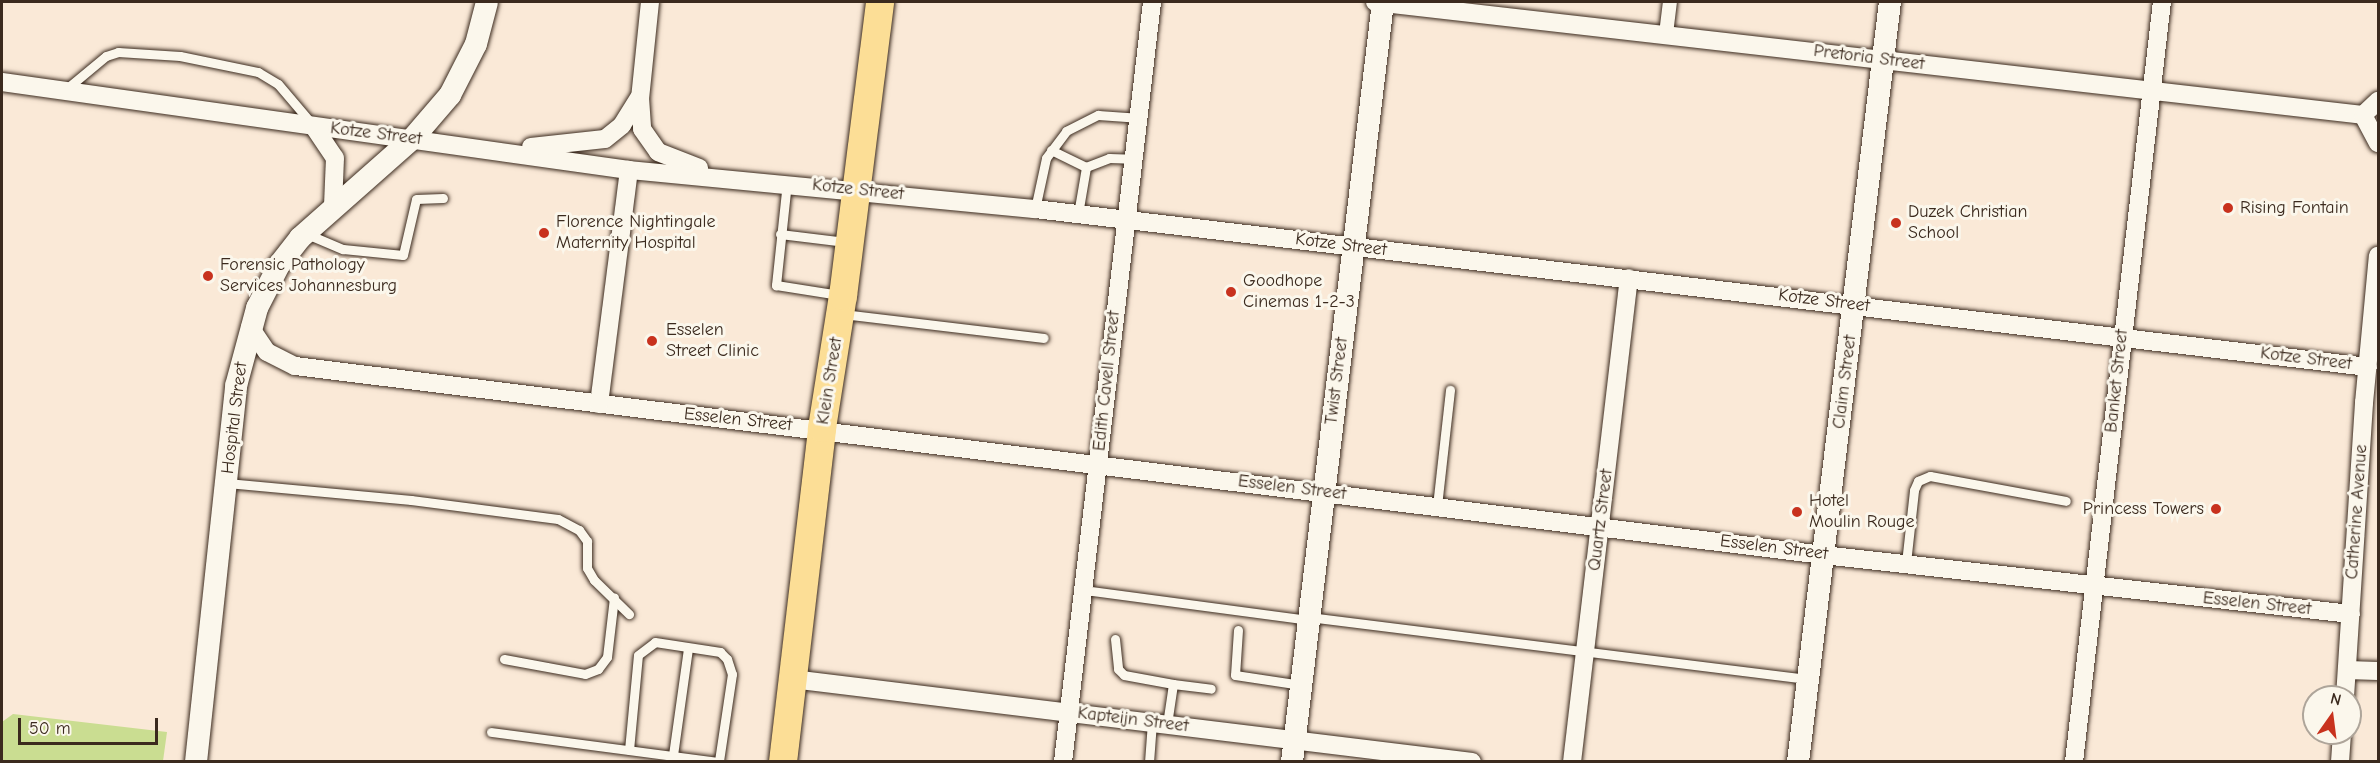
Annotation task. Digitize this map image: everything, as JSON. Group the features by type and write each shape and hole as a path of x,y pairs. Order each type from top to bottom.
{"main road":[{"name":"Klein Street","path":"783,762 822,428 842,305 880,2"}],"street":[{"name":"Hospital Street","path":"196,762 236,386 250,327 279,265 305,233 413,138 464,73 476,44 487,2"},
{"path":"650,2 640,98 642,129 650,145 667,158 732,177"},
{"name":"Edith Cavell Street","path":"1063,762 1152,2"},
{"name":"Pretoria Street","path":"1380,2 2363,115"},
{"name":"Twist Street","path":"1294,751 1380,2"},
{"path":"1666,34 1670,2"},
{"name":"Claim Street","path":"1798,762 1890,2"},
{"name":"Banket Street","path":"2074,762 2162,2"},
{"name":"Kotze Street","path":"2,82 629,170 787,182 1035,209 1855,304 2368,367"},
{"path":"488,149 577,144 605,139 622,125 640,98"},
{"path":"2379,101 2363,115 2379,143"},
{"name":"Kotze Street","path":"314,127 335,158 333,206"},
{"path":"598,404 629,170"},
{"name":"Catherine Avenue","path":"2346,685 2351,614 2370,444 2368,367 2379,256"},
{"name":"Quartz Street","path":"1572,762 1629,278"},
{"name":"Esselen Street","path":"250,327 267,352 295,366 598,404 822,428 1823,555 2351,614"},
{"path":"2347,670 2379,671"},
{"name":"Kapteijn Street","path":"792,679 1159,723 1294,751 1472,762"},
{"path":"2340,762 2341,745"}],"lane":[{"path":"64,91 96,63 118,52 180,56 238,65 258,72 278,84 314,127"},
{"path":"1035,209 1038,182 1051,150 1080,121 1098,115 1137,118"},
{"path":"1051,150 1086,167 1109,158 1132,159"},
{"path":"1078,214 1086,167"},
{"path":"787,182 776,285 842,305 1044,338"},
{"path":"305,233 343,249 403,255 416,199 443,198"},
{"path":"780,234 850,242"},
{"path":"1437,506 1450,390"},
{"path":"1906,563 1914,490 1918,481 1930,476 2066,501"},
{"path":"227,483 558,519 579,530 587,541 587,568 594,580 629,614"},
{"path":"1084,590 1808,680"},
{"path":"504,659 585,674 598,669 607,657 614,597"},
{"path":"1238,630 1235,675 1301,685"},
{"path":"1115,639 1118,669 1124,675 1211,689"},
{"path":"491,732 673,756 719,761 732,674 720,652 655,642 644,646 638,655 629,750"},
{"path":"673,756 688,648"},
{"path":"1149,762 1159,723 1173,684"}],"green space":[{"path":"13,714 167,732 163,761 2,761 2,722"}],"place":[{"name":"Rising Fontain","path":"2228,208"},
{"name":"Duzek Christian School","path":"1896,223"},
{"name":"Florence Nightingale Maternity Hospital","path":"544,233"},
{"name":"Forensic Pathology Services Johannesburg","path":"208,276"},
{"name":"Goodhope Cinemas 1-2-3","path":"1231,292"},
{"name":"Esselen Street Clinic","path":"652,341"},
{"name":"Princess Towers","path":"2216,509"},
{"name":"Hotel Moulin Rouge","path":"1797,512"}]}
